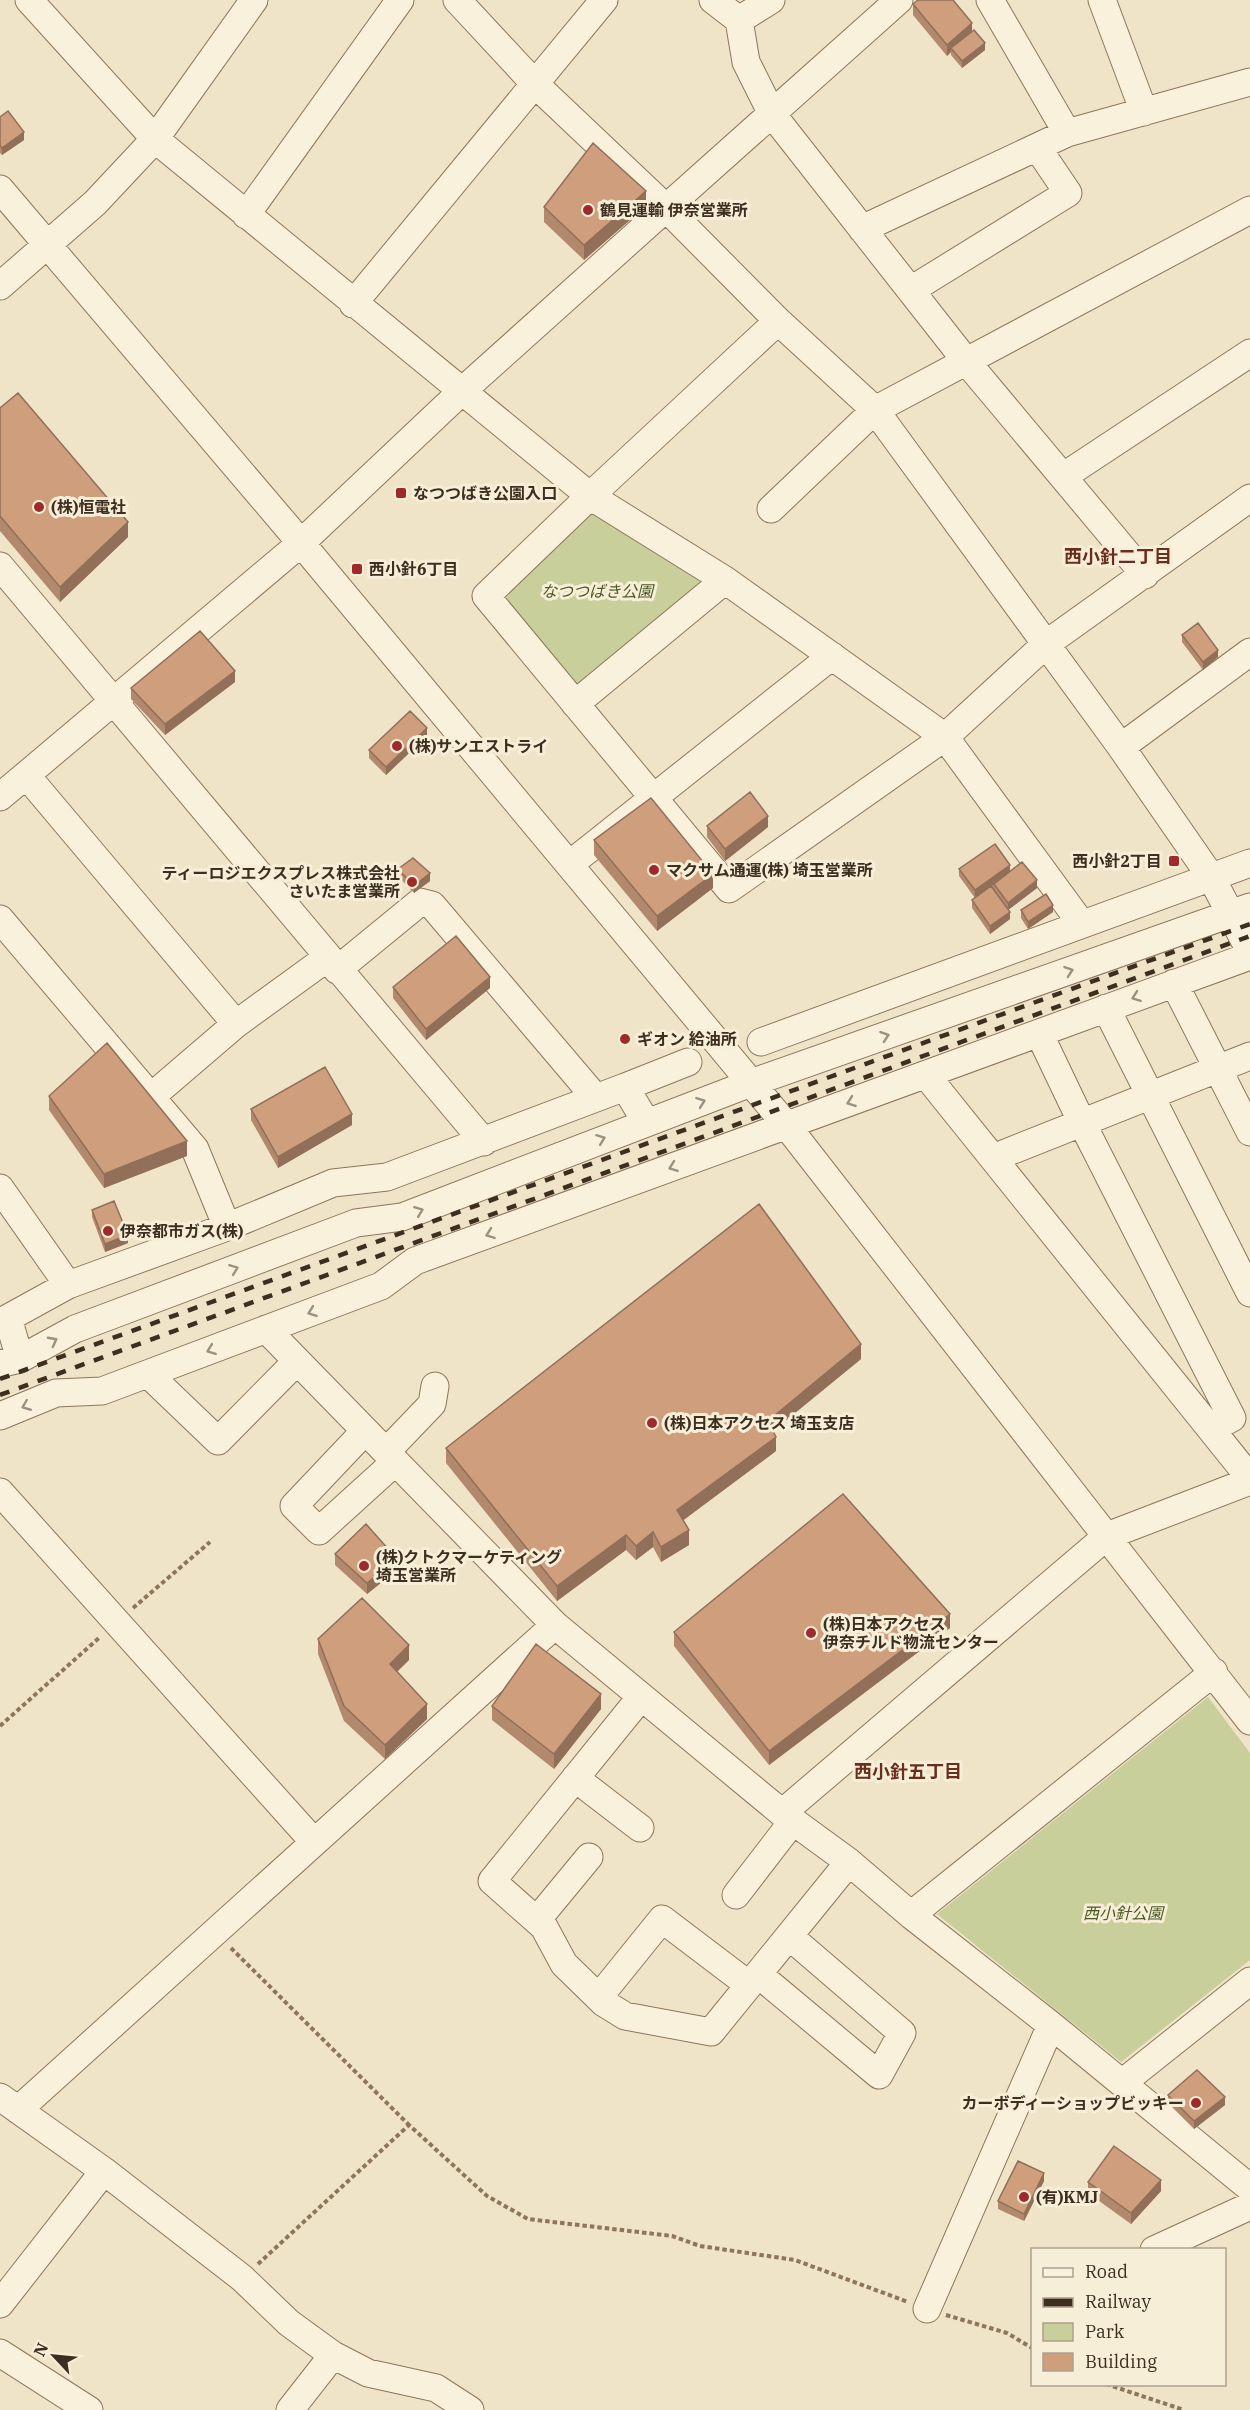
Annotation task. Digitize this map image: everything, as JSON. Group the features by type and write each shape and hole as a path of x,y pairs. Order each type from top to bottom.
{"street":[{"path":"29,0 154,139 590,496 725,580 945,737 1081,923"},
{"path":"246,215 400,0"},
{"path":"0,1416 56,1393 102,1391 148,1374 381,1286 415,1261 1040,1033 1250,953 1240,911 1211,877 1121,747 875,410 778,321 666,208 536,85 457,0"},
{"path":"353,304 604,0"},
{"path":"713,0 739,20 746,62 772,114 966,361 1145,575"},
{"path":"739,20 771,0"},
{"path":"0,797 301,543 461,392 899,0"},
{"path":"990,0 1067,133"},
{"path":"1102,0 1144,112"},
{"path":"0,286 95,203 154,139 243,5"},
{"path":"862,229 1067,133 1250,82"},
{"path":"911,290 1068,193 1037,147"},
{"path":"0,189 301,543 787,1126 1250,1720"},
{"path":"771,509 875,410 1250,210"},
{"path":"778,321 486,596 729,889 945,737 1046,644 1250,498"},
{"path":"1064,476 1250,353"},
{"path":"0,566 332,964 484,1142"},
{"path":"576,704 725,580"},
{"path":"1121,747 1250,652"},
{"path":"570,864 832,656"},
{"path":"26,775 236,1024"},
{"path":"761,1042 1250,863"},
{"path":"152,1096 236,1024 332,964 420,902 432,905 595,1097"},
{"path":"1120,909 1138,947"},
{"path":"688,1062 484,1142 387,1177 333,1183 227,1227 68,1285 8,1318 10,1361 86,1325 356,1223 402,1217 751,1083 1240,911"},
{"path":"0,920 195,1149 227,1227"},
{"path":"1174,983 1250,1132"},
{"path":"1106,1008 1250,1293"},
{"path":"1040,1033 1082,1123 1232,1418 1210,1429"},
{"path":"993,1158 1250,1056"},
{"path":"736,1895 787,1817 1107,1536 1250,1480 926,1075"},
{"path":"625,1087 646,1122"},
{"path":"0,1188 68,1285"},
{"path":"266,1329 555,1624 787,1817 849,1862 911,1915 1051,2025 1250,2188"},
{"path":"148,1374 218,1441 297,1361"},
{"path":"365,1431 294,1506 319,1531 390,1457 432,1404 435,1386"},
{"path":"0,1492 314,1842"},
{"path":"470,2410 436,2388 368,2373 333,2355 289,2323 242,2278 104,2171 9,2104 215,1932 555,1624"},
{"path":"911,1915 1214,1672"},
{"path":"641,1697 492,1881 544,1927 564,1964 599,1997 625,2016 711,2032 849,1862"},
{"path":"575,1778 640,1828"},
{"path":"537,1920 589,1857"},
{"path":"599,1997 662,1919 754,1980 879,2075 902,2033 789,1936"},
{"path":"1122,2083 1250,1981"},
{"path":"927,2309 1051,2025"},
{"path":"0,2304 104,2171"},
{"path":"1158,2248 1250,2206"},
{"path":"0,2353 89,2410"},
{"path":"290,2410 333,2355"}],"path":[{"path":"215,1932 409,2125 487,2196 528,2219 672,2236 700,2246 795,2260 927,2309 1007,2333 1031,2347"},
{"path":"242,2278 409,2125"},
{"path":"1109,2386 1184,2410"}],"green space":[{"name":"なつつばき公園","path":"588,510 704,581 583,690 571,688 499,590"},
{"name":"西小針公園","path":"1208,1697 1250,1753 1250,1960 1121,2062 937,1914"}],"building":[{"path":"918,0 953,0 972,23 947,45 913,4"},
{"path":"974,30 985,43 962,61 951,48"},
{"path":"8,111 24,132 2,148 0,145 0,117"},
{"path":"593,143 646,191 584,245 544,207"},
{"path":"18,393 128,522 60,587 0,516 0,408"},
{"path":"1198,623 1218,650 1203,662 1182,635"},
{"path":"200,631 235,671 165,724 131,688"},
{"path":"410,711 427,728 386,767 369,750"},
{"path":"750,792 768,816 725,849 707,826"},
{"path":"651,798 713,874 657,916 594,840"},
{"path":"995,844 1010,865 975,890 959,869"},
{"path":"413,858 430,873 414,886 398,869"},
{"path":"1022,862 1037,880 1008,903 994,884"},
{"path":"991,886 1010,912 990,926 972,900"},
{"path":"1046,894 1053,905 1028,922 1021,910"},
{"path":"456,936 490,977 426,1029 393,987"},
{"path":"107,1043 187,1141 104,1174 49,1096"},
{"path":"325,1067 352,1114 278,1157 251,1109"},
{"path":"114,1201 128,1235 105,1244 92,1210"},
{"path":"759,1204 861,1344 768,1421 776,1437 677,1510 689,1530 661,1547 653,1532 636,1546 626,1535 557,1586 446,1448"},
{"path":"843,1494 950,1614 769,1751 674,1632"},
{"path":"366,1524 397,1559 367,1583 335,1554"},
{"path":"362,1598 409,1645 390,1664 427,1704 385,1745 344,1706 318,1639"},
{"path":"536,1644 601,1694 554,1754 492,1706"},
{"path":"1197,2070 1225,2097 1194,2121 1168,2095"},
{"path":"1114,2146 1161,2180 1131,2213 1088,2182"},
{"path":"1018,2161 1044,2173 1024,2214 998,2201"}],"railway":[{"path":"0,1379 1250,924"},
{"path":"0,1395 1250,936"}],"place":[{"name":"鶴見運輸 伊奈営業所","path":"588,210"},
{"name":"なつつばき公園入口","path":"401,493"},
{"name":"(株)恒電社","path":"39,507"},
{"name":"西小針6丁目","path":"357,569"},
{"name":"(株)サンエストライ","path":"397,746"},
{"name":"西小針2丁目","path":"1174,861"},
{"name":"マクサム通運(株) 埼玉営業所","path":"654,870"},
{"name":"ティーロジエクスプレス株式会社 さいたま営業所","path":"412,882"},
{"name":"ギオン 給油所","path":"625,1039"},
{"name":"伊奈都市ガス(株)","path":"108,1231"},
{"name":"(株)日本アクセス 埼玉支店","path":"652,1423"},
{"name":"(株)クトクマーケティング 埼玉営業所","path":"364,1566"},
{"name":"(株)日本アクセス 伊奈チルド物流センター","path":"811,1633"},
{"name":"カーボディーショップビッキー","path":"1196,2103"},
{"name":"(有)KMJ","path":"1024,2197"}],"district":[{"name":"西小針二丁目","path":"1118,557"},
{"name":"西小針五丁目","path":"908,1772"}]}
